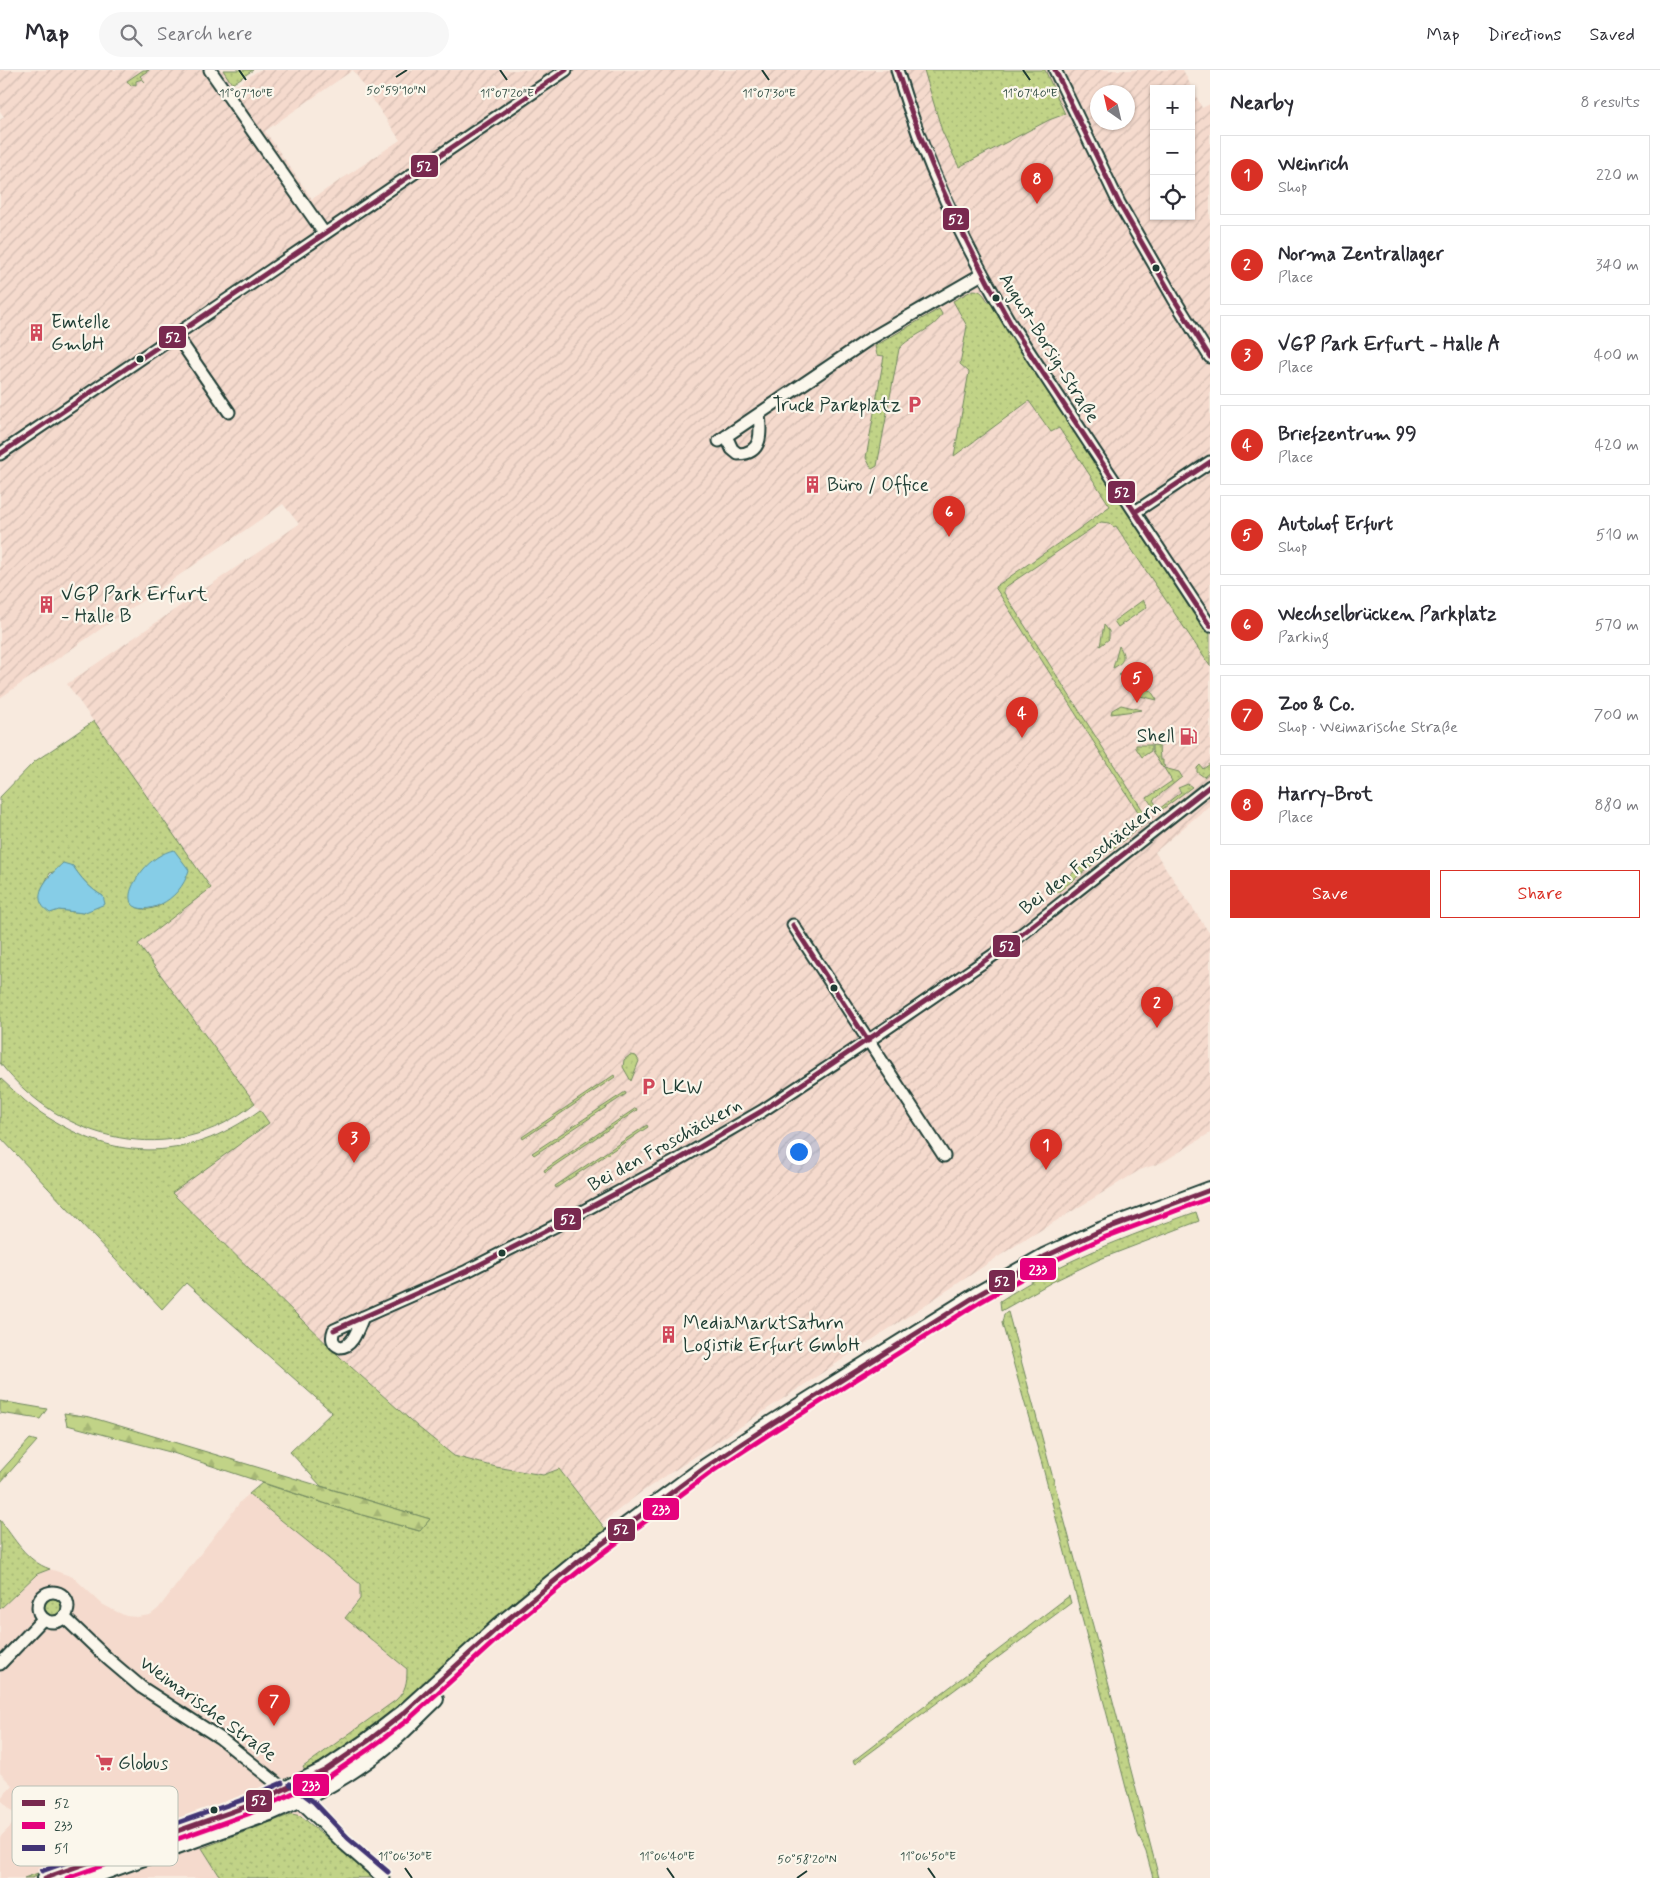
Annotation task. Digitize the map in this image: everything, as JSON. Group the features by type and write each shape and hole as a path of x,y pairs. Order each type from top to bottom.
{"highway":[{"path":"299,1800 331,1783 375,1754 502,1624 579,1561 674,1490 773,1423 1032,1263 1100,1231 1210,1190"},
{"path":"285,1790 342,1760 426,1700 586,1568 650,1519 768,1439 1021,1281 1092,1246 1210,1201"}],"main road":[{"path":"178,1830 285,1790 299,1800"},
{"path":"178,1846 270,1813 299,1800"},
{"path":"45,1878 78,1866"},
{"path":"88,1878 122,1866"}],"street":[{"path":"210,70 324,233"},
{"name":"August-Borsig-Straße","path":"897,70 912,120 933,174 961,235 982,274 1012,326 1210,626"},
{"path":"1055,70 1119,202 1174,299 1210,356"},
{"path":"0,454 560,72"},
{"path":"759,414 761,432 757,446 746,454 738,454 723,439 759,414 868,340 982,274"},
{"path":"176,335 229,412"},
{"path":"1135,512 1210,462"},
{"name":"Bei den Froschäckern","path":"363,1317 467,1271 661,1169 762,1111 868,1041 1008,944 1210,786"},
{"path":"793,925 944,1156"},
{"path":"52,1592 65,1598 68,1608 64,1617 56,1622 43,1619 38,1610 39,1600 52,1592"},
{"name":"Weimarische Straße","path":"64,1617 146,1691 216,1735 285,1790"},
{"path":"0,1664 43,1619"},
{"path":"299,1800 343,1843 383,1878"}],"shaded area":[{"path":"0,70 223,70 234,87 259,70 353,70 1183,70 1190,85 1150,85 1150,220 1195,220 1195,94 1202,108 1210,104 1210,805 1155,852 1210,934 1210,1133 1163,1162 1140,1170 1013,1247 640,1493 602,1523 559,1469 543,1475 496,1467 454,1456 418,1427 341,1358 171,1192 269,1123 138,944 211,887 67,684 299,524 283,504 0,698 0,120 4,117 0,111","holes":["353,70 400,140 312,199 265,131"]},
{"path":"249,1494 360,1584 360,1599 345,1618 407,1669 407,1686 403,1693 382,1712 303,1766 320,1795 317,1800 319,1806 301,1816 292,1814 203,1848 221,1878 0,1878 0,1837 12,1825 12,1866 178,1866 178,1786 12,1786 12,1811 0,1799 12,1785 0,1773 0,1609 37,1574 50,1569 73,1577 102,1604 126,1616 150,1615 158,1609 241,1501"}],"green space":[{"path":"143,70 149,70 140,76 145,82 142,79 136,81 136,85 131,86 127,81"},
{"path":"223,70 253,70 232,84"},
{"path":"924,70 1045,70 1065,114 1049,120 959,167 942,131"},
{"path":"973,290 981,292 988,302 992,300 1077,433 1210,632 1210,666 1116,526 1114,527 1109,523 1101,522 1004,588 1004,593 1149,820 1057,893 1053,889 1142,818 995,587 1110,506 1059,428 1051,432 1029,401 954,456 969,372 960,364 967,326 953,301"},
{"path":"939,309 942,314 934,324 899,349 877,466 872,469 866,458 884,356 877,355 875,346"},
{"path":"1143,600 1147,607 1118,627 1114,621"},
{"path":"1104,625 1109,631 1109,639 1100,646"},
{"path":"1119,646 1123,653 1123,659 1120,664 1113,668"},
{"path":"1129,670 1134,671 1141,680 1119,675"},
{"path":"1147,689 1151,691 1157,700 1136,695"},
{"path":"1121,705 1142,710 1111,714 1112,710"},
{"path":"94,721 211,888 138,944 255,1103 223,1124 189,1136 154,1141 120,1138 86,1128 54,1112 25,1090 0,1063 0,797 34,762","holes":["73,866 86,883 103,896 83,913 59,910 41,890 50,873","130,901 163,904 154,908 141,909"]},
{"path":"1136,745 1151,745 1151,751 1142,757"},
{"path":"1152,745 1159,746 1160,760 1163,760 1163,765 1165,766 1163,768 1152,752"},
{"path":"1210,764 1210,772 1204,777 1197,772 1197,768 1200,765 1203,769"},
{"path":"1164,768 1179,772 1182,777 1153,800 1159,809 1181,792 1178,788 1188,784 1192,787 1160,811 1147,798 1172,781"},
{"path":"630,1055 636,1056 639,1061 631,1081 623,1067 624,1060"},
{"path":"614,1075 615,1077 523,1139 522,1137"},
{"path":"0,1078 34,1108 62,1126 90,1139 119,1147 147,1150 175,1148 204,1140 232,1128 260,1110 269,1123 172,1193 341,1358 418,1427 454,1456 496,1467 543,1475 559,1469 607,1531 391,1715 339,1751 305,1771 303,1767 396,1700 405,1686 407,1669 345,1618 360,1599 360,1584 249,1494 262,1483 348,1511 419,1531 430,1519 321,1486 290,1452 332,1412 186,1283 162,1309 0,1137"},
{"path":"625,1092 626,1094 534,1155 532,1153"},
{"path":"636,1108 637,1110 545,1172 544,1170"},
{"path":"647,1125 648,1127 556,1188 555,1186"},
{"path":"1196,1212 1199,1221 1100,1259 1052,1282 1001,1311 1000,1301 1046,1274 1095,1250"},
{"path":"1008,1312 1159,1878 1153,1878 1146,1852 1138,1834 1042,1464 1002,1323 1004,1314"},
{"path":"0,1401 47,1409 40,1419 0,1413"},
{"path":"64,1413 90,1417 430,1519 420,1531 348,1511 170,1452 67,1425"},
{"path":"30,1439 37,1441 0,1483 0,1472"},
{"path":"0,1520 16,1542 34,1561 50,1569 37,1574 0,1609"},
{"path":"1069,1596 1071,1603 855,1764 853,1761"},
{"path":"53,1598 59,1601 62,1607 59,1613 53,1616 47,1613 44,1607 47,1601"},
{"path":"214,1810 203,1817 178,1826 178,1823"},
{"path":"292,1814 301,1816 374,1878 221,1878 202,1848"},
{"path":"58,1866 66,1866 32,1878 24,1878"}],"water":[{"path":"174,850 189,870 181,887 170,899 157,906 145,909 135,906 130,899 132,887 143,870 157,857"},
{"path":"63,863 73,866 86,883 103,896 105,904 83,913 59,910 50,913 43,907 40,900 42,887 51,874"}],"transit line":[{"name":"52","path":"0,454 566,70"},
{"name":"52","path":"897,70 908,103 948,201 978,264 1012,326 1210,626"},
{"name":"52","path":"1055,70 1119,203 1210,357"},
{"name":"52","path":"1135,512 1210,462"},
{"name":"52","path":"334,1330 467,1271 561,1223 676,1161 762,1111 1008,945 1210,786"},
{"name":"52","path":"793,925 868,1041"},
{"name":"52","path":"178,1831 245,1807 324,1771 368,1741 404,1713 502,1624 579,1561 706,1467 976,1296 1046,1256 1100,1231 1210,1190"},
{"name":"233","path":"178,1839 248,1814 328,1777 409,1719 507,1630 584,1567 710,1473 980,1302 1049,1263 1103,1238 1210,1198"},
{"name":"51","path":"178,1823 242,1800 282,1783"},
{"name":"51","path":"290,1784 314,1802 348,1838 388,1872"},
{"name":"51","path":"42,1871 56,1866"},
{"name":"52","path":"45,1878 79,1866"},
{"name":"233","path":"67,1878 101,1866"}],"place":[{"name":"Harry-Brot","path":"1037,204"},
{"name":"Emtelle GmbH","path":"37,333"},
{"name":"Truck Parkplatz","path":"915,405"},
{"name":"Büro / Office","path":"813,485"},
{"name":"Wechselbrücken Parkplatz","path":"949,537"},
{"name":"VGP Park Erfurt - Halle B","path":"47,605"},
{"name":"Autohof Erfurt","path":"1137,703"},
{"name":"Shell","path":"1189,736"},
{"name":"Briefzentrum 99","path":"1022,738"},
{"name":"Norma Zentrallager","path":"1157,1028"},
{"name":"LKW","path":"648,1087"},
{"name":"VGP Park Erfurt - Halle A","path":"354,1163"},
{"name":"Weinrich","path":"1046,1170"},
{"name":"MediaMarktSaturn Logistik Erfurt GmbH","path":"669,1334"},
{"name":"Zoo & Co.","path":"274,1726"},
{"name":"Globus","path":"104,1763"}]}
